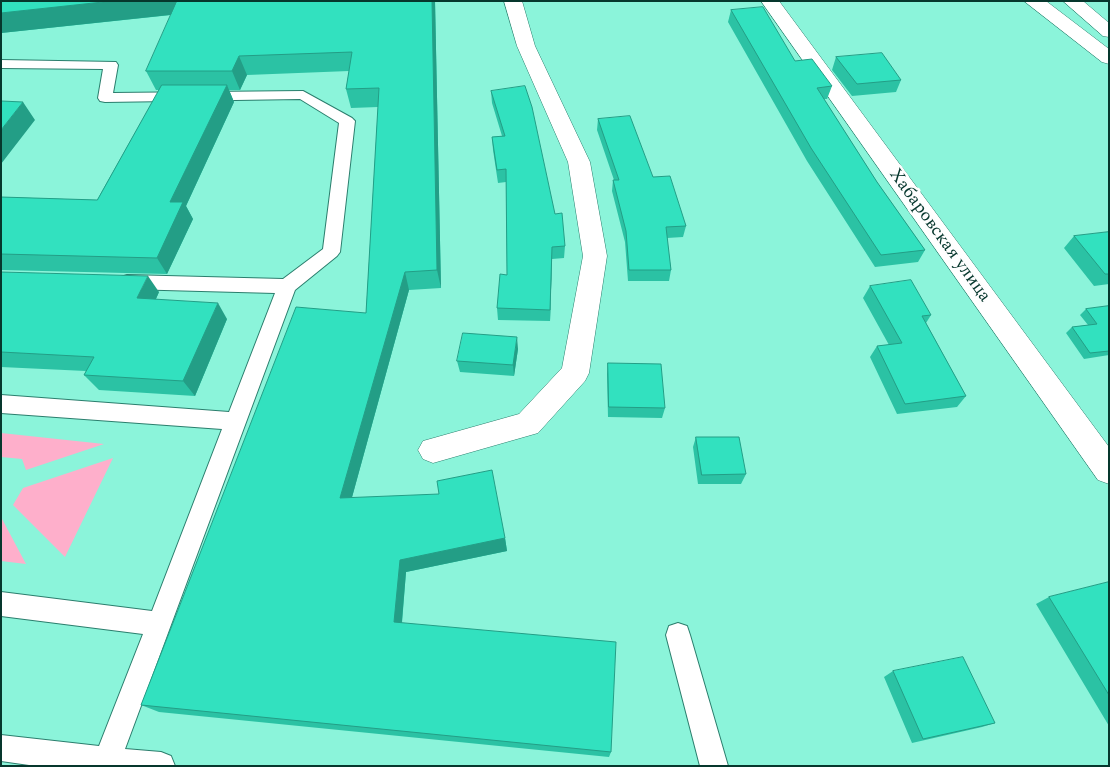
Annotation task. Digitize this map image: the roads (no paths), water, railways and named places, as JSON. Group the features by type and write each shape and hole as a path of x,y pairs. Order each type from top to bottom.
{"street":[{"path":"433,450 528,424 575,373 595,256 579,162 526,46 513,1"},
{"name":"Хабаровская улица","path":"770,1 1109,471"},
{"path":"1033,1 1052,13 1109,58"},
{"path":"1072,1 1109,32"}],"lane":[{"path":"1,64 111,64 105,98 303,95 346,121 331,252 287,286 106,763"},
{"path":"107,281 287,286"},
{"path":"1,404 236,421"},
{"path":"1,604 159,624"},
{"path":"678,635 714,766"},
{"path":"1,748 106,763 161,766"}]}
